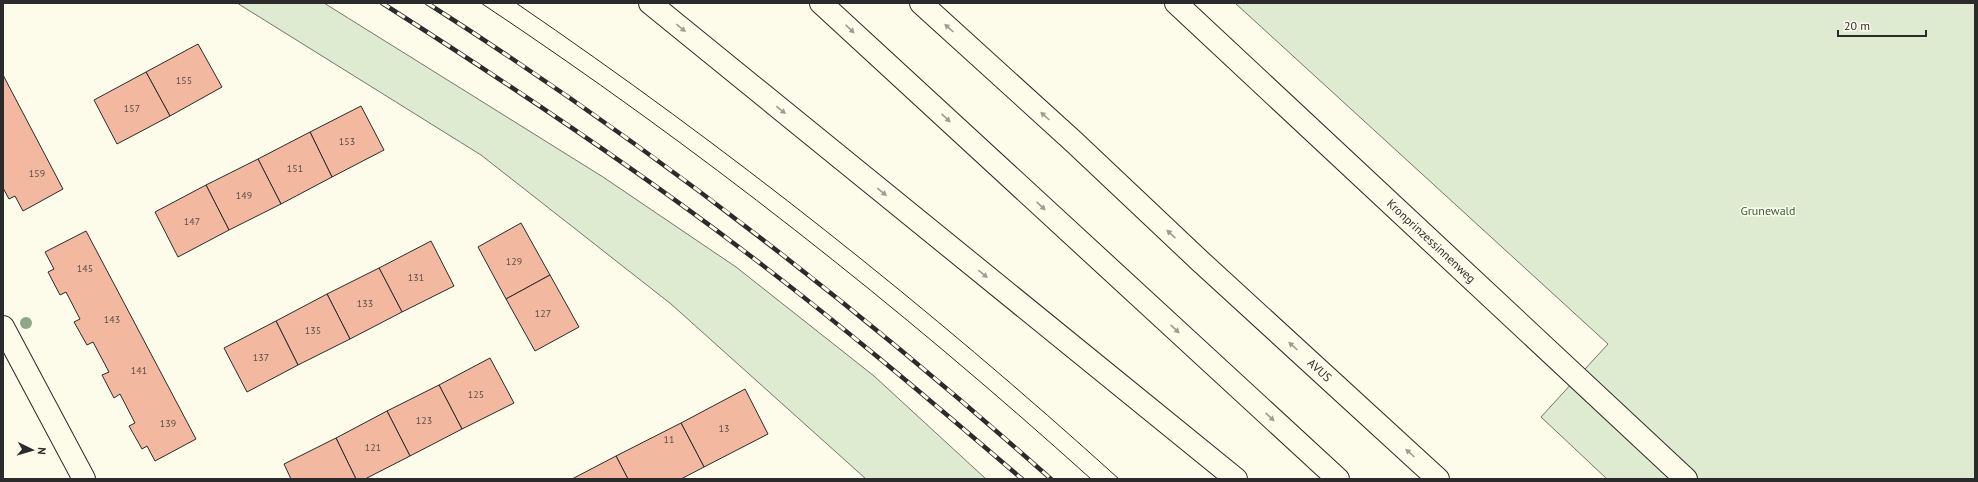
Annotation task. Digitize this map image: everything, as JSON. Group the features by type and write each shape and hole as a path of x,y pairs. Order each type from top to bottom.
{"main road":[{"path":"650,3 1236,479"},
{"path":"821,3 1338,479"},
{"name":"AVUS","path":"922,3 1068,136 1200,261 1438,479"},
{"name":"Kronprinzessinnenweg","path":"1176,3 1686,479"},
{"path":"3,327 84,479"}],"green space":[{"path":"237,3 324,3 603,177 736,267 874,376 986,479 866,479 671,304 481,155"},
{"name":"Grunewald","path":"1235,3 1975,3 1975,479 1607,479 1541,417 1608,344"}],"building":[{"path":"198,44 222,87 170,116 146,72"},
{"path":"146,72 170,116 117,144 94,100"},
{"path":"3,75 63,189 23,211 15,196 9,199 3,188"},
{"path":"361,106 384,150 332,177 310,132"},
{"path":"310,132 332,177 281,204 258,159"},
{"path":"258,159 281,204 229,230 206,185"},
{"path":"206,185 229,230 178,257 155,212"},
{"path":"521,223 550,275 506,299 478,247"},
{"path":"86,231 196,439 155,461 147,446 142,449 129,426 135,423 120,394 114,398 102,375 109,372 93,342 87,345 74,322 80,319 66,292 60,295 48,272 54,269 45,252"},
{"path":"431,241 454,286 402,312 379,268"},
{"path":"379,268 402,312 350,339 327,294"},
{"path":"550,275 579,327 535,351 506,299"},
{"path":"327,294 350,339 298,365 276,321"},
{"path":"276,321 298,365 247,392 224,348"},
{"path":"490,358 514,403 462,429 439,385"},
{"path":"439,385 462,429 410,456 387,411"},
{"path":"745,389 768,434 704,467 681,423"},
{"path":"387,411 410,456 365,479 356,479 336,438"},
{"path":"681,423 704,467 681,479 628,479 616,456"},
{"path":"336,438 356,479 291,479 284,464"},
{"path":"616,456 628,479 572,479"}],"tram line":[{"path":"481,3 640,113 795,230 945,352 1091,479"},
{"path":"516,3 673,114 825,230 974,352 1119,479"}],"railway":[{"path":"382,3 564,122 697,216 848,332 1022,479"},
{"path":"427,3 510,57 591,113 749,229 902,351 1051,479"}]}
